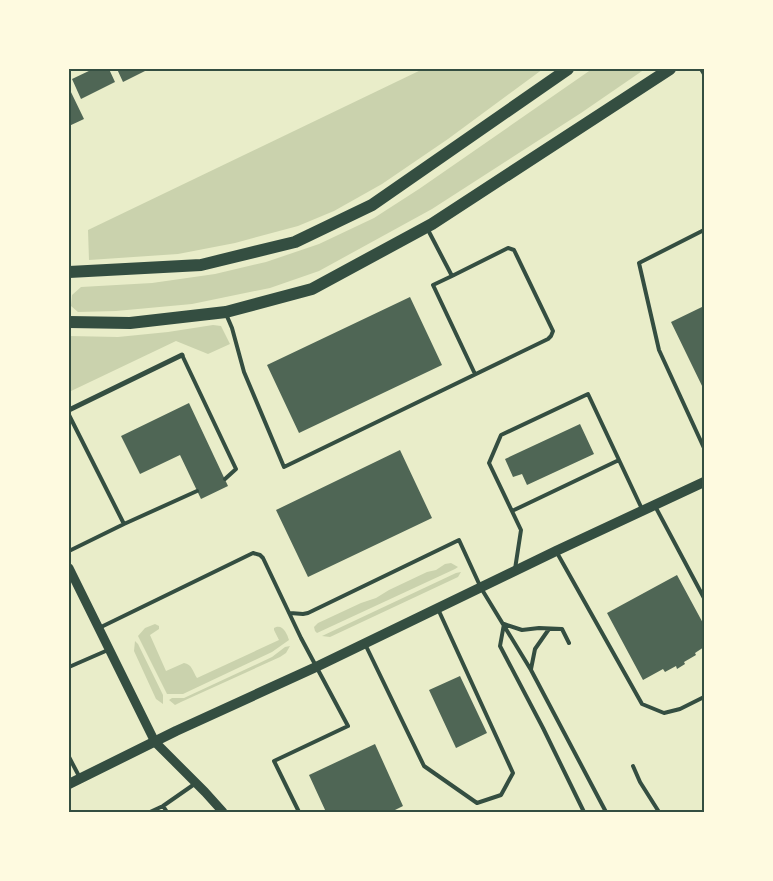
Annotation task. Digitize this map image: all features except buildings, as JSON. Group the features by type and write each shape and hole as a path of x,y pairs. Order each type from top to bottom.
{"main road":[{"path":"69,272 201,265 295,242 372,205 568,69"},
{"path":"69,322 130,323 226,312 312,288 426,227 670,69"},
{"path":"69,784 704,482"}],"street":[{"path":"69,410 182,355"},
{"path":"69,568 155,742 223,812"}],"lane":[{"path":"701,69 704,74"},
{"path":"426,227 452,276"},
{"path":"704,230 639,262 659,350 704,448"},
{"path":"226,312 244,372 284,467 548,339 553,331 514,250 508,248 433,285 474,374"},
{"path":"182,355 236,469 225,479"},
{"path":"514,572 521,530 489,463 501,435 588,394 643,511"},
{"path":"69,414 124,524"},
{"path":"512,512 619,460"},
{"path":"69,551 197,491"},
{"path":"655,506 704,598"},
{"path":"290,613 308,613 458,540 481,588 531,670 606,812"},
{"path":"556,551 642,704 664,713 680,709 704,697"},
{"path":"99,628 253,553 260,555 348,726 274,761 299,812"},
{"path":"365,644 424,766 477,803 501,795 513,773 438,609"},
{"path":"504,624 522,630 539,628 562,629 569,643"},
{"path":"504,624 500,646 584,812"},
{"path":"531,670 535,649 549,629"},
{"path":"69,667 109,649"},
{"path":"69,757 80,778"},
{"path":"633,766 640,782 659,812"},
{"path":"150,812 163,806 196,783"},
{"path":"163,806 166,812"}],"green space":[{"path":"423,69 543,69 448,139 382,184 334,211 298,226 235,243 178,254 89,260 88,230"},
{"path":"592,69 645,69 581,113 432,209 319,271 270,288 192,304 116,311 78,312 71,306 72,295 81,287 152,283 215,274 266,262 319,244 374,218"},
{"path":"213,325 221,326 230,344 208,354 176,341 69,392 69,336 118,337"},
{"path":"451,563 458,567 317,633 315,631 314,627 318,623 376,598 427,572"},
{"path":"461,572 458,577 330,637 322,636 456,573"},
{"path":"155,624 159,626 159,629 150,635 166,671 184,663 191,667 197,678 279,640 274,628 282,628 289,640 272,652 183,694 167,694 138,636 145,628"},
{"path":"135,641 163,695 163,704 156,699 134,651"},
{"path":"290,646 286,653 280,657 175,705 169,700 172,698 184,698 272,657 285,647"}]}
